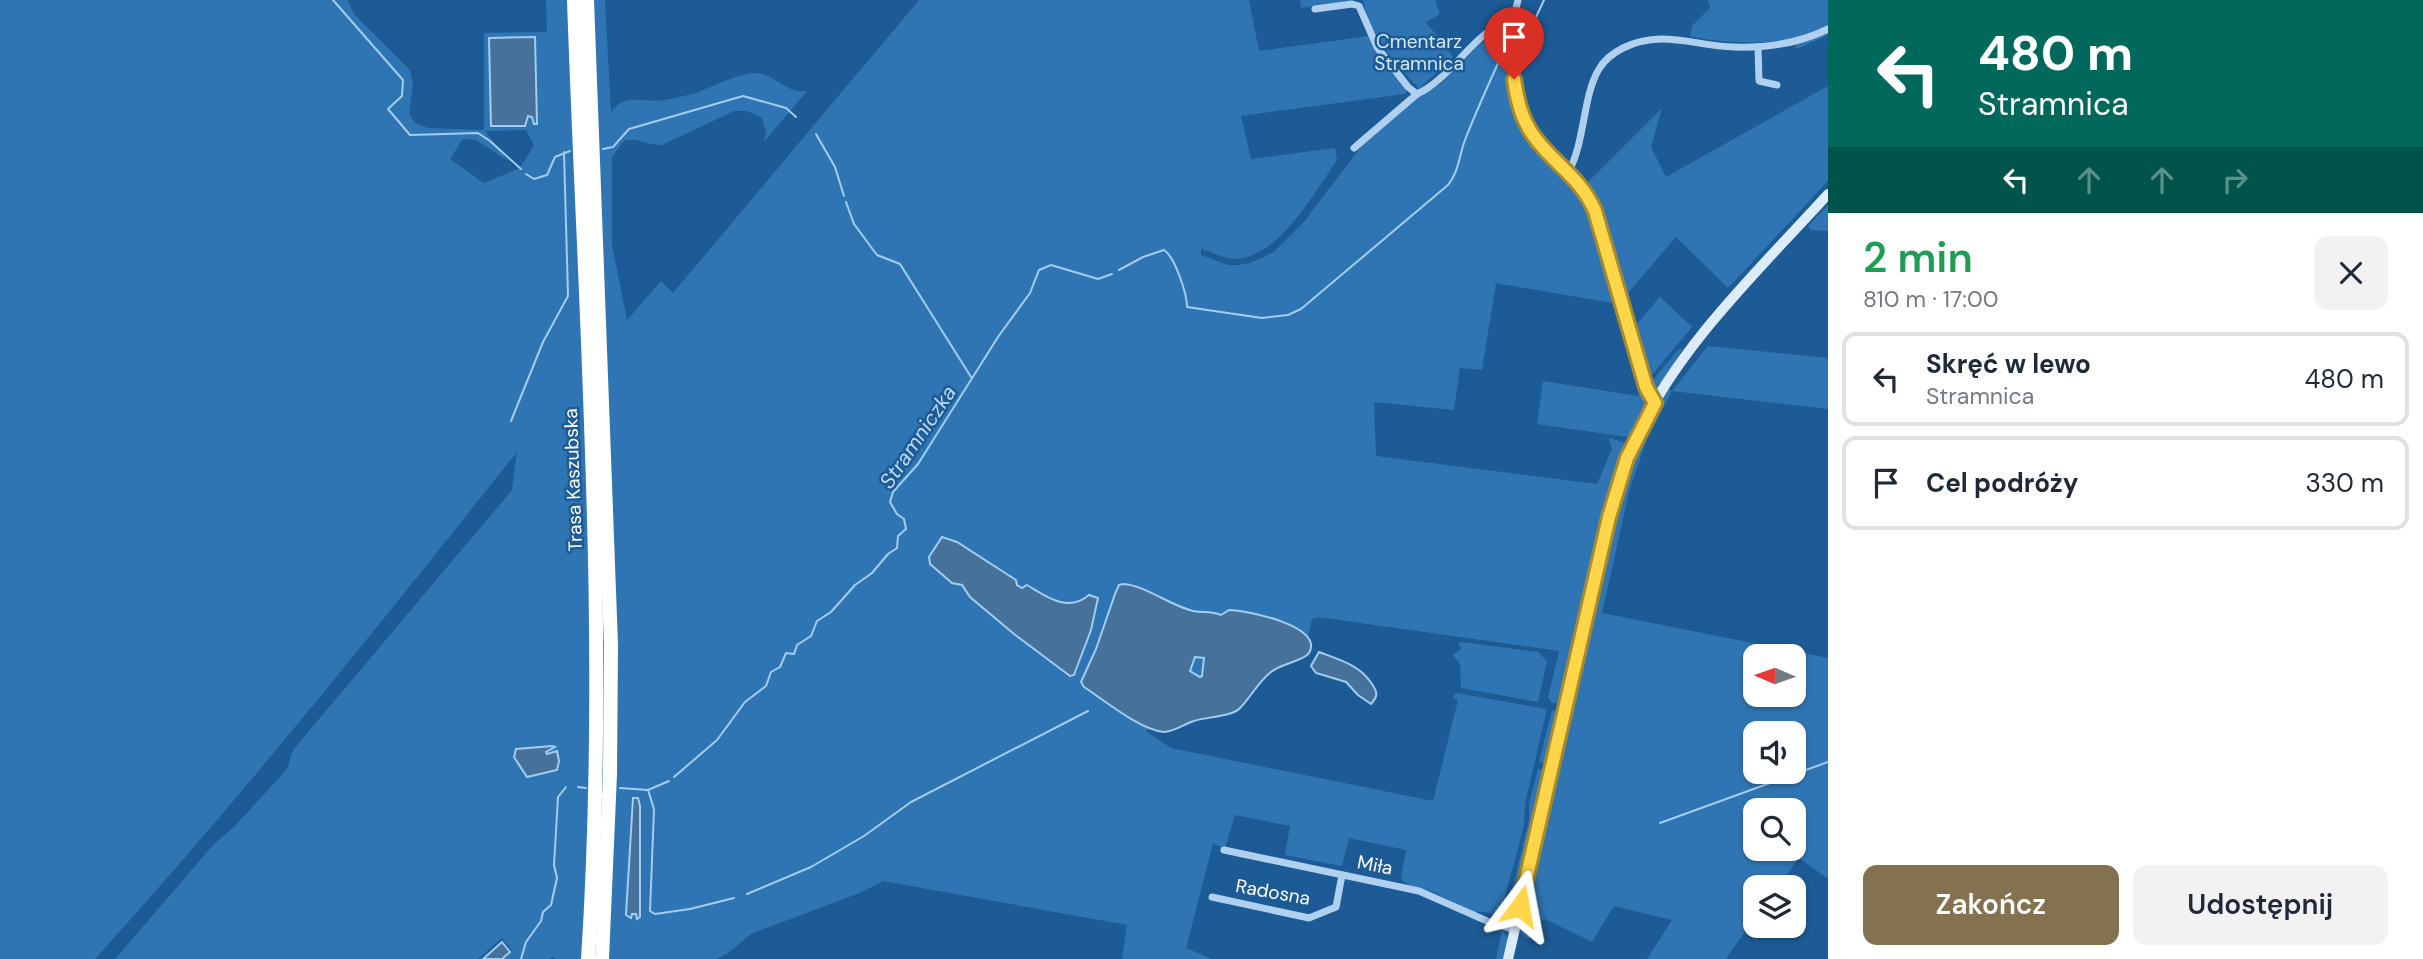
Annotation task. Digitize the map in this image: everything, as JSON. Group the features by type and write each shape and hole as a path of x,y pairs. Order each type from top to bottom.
{"highway":[{"name":"Trasa Kaszubska","path":"574,0 597,630 596,807 589,959"},
{"name":"Trasa Kaszubska","path":"587,0 611,632 609,788 602,959"}],"main road":[{"path":"1508,959 1609,517 1627,458 1655,403 1711,324 1828,194"}],"street":[{"path":"1518,0 1513,20 1513,60 1520,107 1534,136 1586,191 1595,211 1646,387 1655,403"},
{"path":"1315,9 1359,6 1377,47 1408,87 1417,94"},
{"path":"1353,148 1417,94 1449,72 1501,22 1513,20"},
{"path":"1569,172 1578,150 1594,79 1610,56 1632,44 1661,38 1731,47 1758,47 1801,41 1828,29"},
{"path":"1758,47 1759,81 1777,85"},
{"name":"Miła","path":"1224,850 1430,894 1487,921 1515,930"},
{"name":"Radosna","path":"1212,897 1313,917 1336,907 1342,875"}],"green space":[{"path":"0,0 347,0 354,14 410,70 413,84 409,113 415,123 428,128 484,130 484,33 547,32 546,0 605,0 611,113 616,106 628,100 656,101 684,96 750,73 764,74 786,87 807,91 764,142 766,131 761,117 747,111 734,111 662,145 625,140 612,157 612,245 627,320 661,281 673,293 919,0 1249,0 1259,51 1369,36 1407,91 1405,94 1241,116 1251,159 1335,148 1337,160 1291,225 1261,251 1244,258 1227,258 1201,249 1201,255 1228,265 1250,263 1274,252 1303,223 1363,144 1418,97 1441,84 1479,45 1502,30 1509,33 1510,91 1520,125 1530,140 1578,188 1608,268 1618,304 1496,283 1482,370 1460,368 1454,410 1374,402 1376,456 1597,484 1612,449 1609,438 1626,443 1627,449 1624,449 1603,517 1561,704 1552,703 1548,697 1559,651 1318,617 1312,619 1308,636 1282,621 1249,612 1229,610 1221,616 1186,609 1132,584 1081,682 1148,727 1147,732 1171,748 1433,801 1458,700 1453,698 1456,693 1547,709 1525,804 1524,825 1504,901 1509,902 1538,769 1544,770 1547,775 1512,921 1505,923 1491,913 1474,912 1431,891 1410,886 1401,879 1406,850 1349,838 1342,866 1285,855 1290,826 1235,815 1225,848 1213,844 1186,948 1212,959 1122,959 1127,925 883,881 862,892 751,934 727,954 716,959 504,959 512,951 502,938 478,959 115,959 214,844 235,826 287,769 293,750 512,490 517,452 257,772 95,959 0,959","holes":["526,130 534,145 520,168 484,183 450,159 463,139 476,140 508,161 485,131","947,537 1016,580 1017,585 1039,596 1063,603 1078,602 1094,595 1098,598 1077,672 1070,675 1014,635 970,597 962,584 952,583 930,564 929,557 939,540"]},
{"path":"1300,0 1355,0 1301,8"},
{"name":"Cmentarz Stramnica","path":"1363,0 1435,0 1440,14 1426,22 1453,57 1419,89 1378,38"},
{"path":"1708,0 1828,0 1828,35 1797,49 1793,40 1741,42 1690,36 1692,26 1710,8"},
{"path":"1828,86 1828,181 1728,288 1676,237 1627,294 1603,212 1588,182 1662,108 1651,147 1666,177"},
{"path":"1828,205 1828,231 1811,230 1808,226"},
{"path":"1660,297 1692,327 1651,376 1636,325"},
{"path":"1708,346 1828,358 1828,409 1672,391"},
{"path":"1683,348 1658,390 1653,391 1648,386 1678,350"},
{"path":"1543,381 1638,396 1642,386 1647,405 1632,435 1628,437 1537,424"},
{"path":"1667,388 1672,391 1647,439 1630,488 1602,613 1758,644 1743,644 1743,707 1806,707 1806,654 1828,658 1828,879 1803,861 1806,861 1806,798 1743,798 1743,861 1797,861 1786,875 1743,875 1743,934 1726,959 1647,959 1672,920 1614,906 1592,942 1545,919 1529,939 1521,935 1519,926 1622,485 1640,438"},
{"path":"1458,643 1538,652 1547,661 1538,702 1461,688 1460,664 1453,655 1461,649"},
{"path":"1194,657 1204,658 1200,677 1190,671"},
{"path":"1552,710 1557,712 1560,719 1550,761 1545,764 1539,762"},
{"path":"1502,930 1508,938 1505,959 1496,959"}],"shaded area":[{"path":"535,37 537,124 528,116 525,126 491,126 489,38"},
{"path":"942,537 957,542 1016,580 1017,585 1022,588 1027,585 1065,603 1073,603 1089,595 1098,598 1091,630 1074,675 1070,676 1014,634 970,597 962,585 952,583 930,564 929,557"},
{"path":"1119,585 1132,585 1193,611 1221,615 1229,610 1238,611 1281,621 1306,635 1311,643 1309,653 1271,672 1236,711 1194,721 1168,732 1154,730 1122,714 1081,682","holes":["1195,657 1204,658 1202,676 1200,677 1190,671"]},
{"path":"1319,652 1349,664 1367,677 1376,692 1371,704 1346,682 1316,673 1311,666"},
{"path":"555,747 546,752 557,751 557,770 527,777 514,757 516,749"},
{"path":"633,798 638,798 640,806 640,917 637,919 636,914 632,914 631,918 626,915"},
{"path":"502,942 510,952 502,959 483,959"}],"waterway":[{"path":"333,0 403,80 402,96 388,109 410,135 478,133 521,169"},
{"name":"Stramniczka","path":"1517,47 1523,45 1544,0"},
{"name":"Stramniczka","path":"1119,270 1143,257 1164,250 1180,276 1187,307 1262,318 1288,315 1301,309 1448,185 1484,94 1504,50 1508,48"},
{"path":"603,149 613,147 629,129 743,96 786,108 796,117"},
{"path":"816,134 835,167 844,196"},
{"path":"526,174 534,179 547,175 555,157 570,151"},
{"path":"511,421 543,342 568,296 564,152"},
{"path":"846,202 854,224 877,255 900,264 971,377"},
{"name":"Stramniczka","path":"674,777 717,740 745,702 766,686 771,672 780,667 786,653 794,654 797,645 811,636 817,621 831,612 855,585 872,573 888,554 897,548 898,536 906,529 904,519 897,514 890,502 893,492 918,464 998,337 1030,293 1039,270 1051,265 1098,279 1112,274"},
{"path":"747,894 811,867 864,836 911,802 1088,711"},
{"path":"1547,760 1555,725"},
{"path":"1660,823 1828,762"},
{"path":"1533,820 1544,773"},
{"name":"Stramniczka","path":"620,788 648,790 669,781"},
{"name":"Stramniczka","path":"521,959 526,942 541,921 543,912 551,905 557,878 554,865 558,797 566,787"},
{"name":"Stramniczka","path":"578,787 586,788"},
{"path":"648,790 654,809 650,911 655,914 690,909 734,898"}],"route":[{"path":"1514,79 1525,122 1542,146 1581,185 1589,197 1646,387 1655,403 1627,458 1609,517 1520,906"}]}
